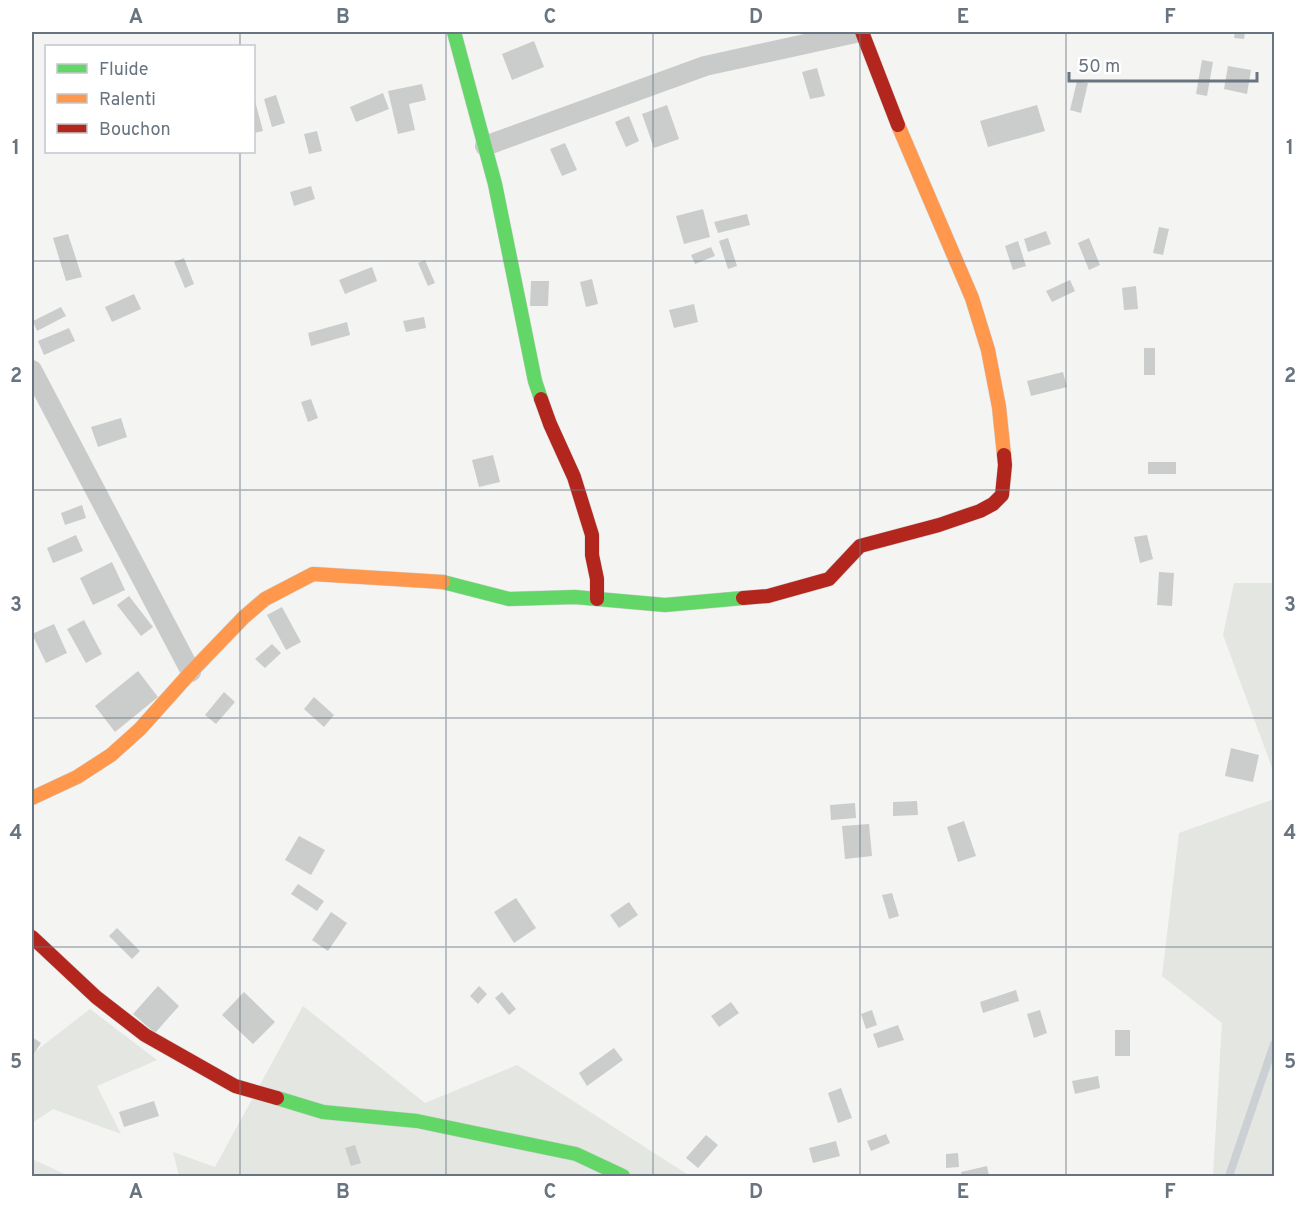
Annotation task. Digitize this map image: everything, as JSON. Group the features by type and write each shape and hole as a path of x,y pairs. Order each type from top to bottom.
{"street":[{"path":"454,32 485,146 535,381 550,424 574,477 591,534 597,579 597,599"},
{"path":"32,798 77,777 111,755 140,729 244,617 265,599 314,574 445,582 508,599 575,597 665,605 768,596 829,579 860,546 939,525 980,511 993,504 1002,495 1005,465 999,407 988,350 972,298 907,149 861,32 705,66 485,146"},
{"path":"32,370 191,672"},
{"path":"32,937 96,997 145,1035 235,1086 323,1112 417,1121 576,1154 624,1176"}],"shaded area":[{"path":"1234,583 1274,583 1274,773 1223,635"},
{"path":"1274,799 1274,1176 1213,1176 1222,1023 1162,976 1179,833"},
{"path":"303,1006 425,1103 517,1065 690,1176 179,1176 173,1152 215,1167"},
{"path":"90,1009 157,1060 97,1086 121,1134 53,1109 32,1123 32,1054"},
{"path":"32,1159 69,1176 32,1176"}],"building":[{"path":"1235,32 1245,32 1244,39 1234,38"},
{"path":"534,41 544,67 512,80 502,54"},
{"path":"1202,60 1213,62 1207,96 1196,94"},
{"path":"1228,66 1251,70 1247,94 1224,89"},
{"path":"817,68 825,96 810,99 802,72"},
{"path":"1077,81 1088,83 1081,113 1070,110"},
{"path":"422,84 426,100 409,104 415,130 398,134 388,91"},
{"path":"383,93 389,109 356,122 350,107"},
{"path":"276,95 285,123 272,127 264,99"},
{"path":"255,101 263,131 255,133"},
{"path":"667,105 679,139 654,148 642,114"},
{"path":"1037,105 1045,131 988,147 980,121"},
{"path":"629,116 639,141 626,147 615,122"},
{"path":"317,131 322,151 309,154 304,134"},
{"path":"565,143 577,170 562,176 550,149"},
{"path":"311,186 315,199 294,206 290,192"},
{"path":"703,209 710,237 684,244 676,216"},
{"path":"747,214 750,225 718,233 714,222"},
{"path":"1159,227 1169,229 1163,255 1153,253"},
{"path":"1046,231 1051,244 1028,252 1024,239"},
{"path":"68,234 82,277 66,281 53,238"},
{"path":"728,238 737,266 728,269 719,241"},
{"path":"1089,238 1100,265 1089,270 1078,243"},
{"path":"1018,241 1026,266 1013,270 1005,246"},
{"path":"711,247 715,256 695,264 691,255"},
{"path":"184,258 194,284 185,288 174,262"},
{"path":"425,260 435,283 428,286 418,263"},
{"path":"372,267 377,281 345,294 339,280"},
{"path":"592,279 598,304 586,307 580,282"},
{"path":"1070,280 1075,291 1052,302 1046,291"},
{"path":"531,281 549,281 548,306 530,306"},
{"path":"1136,286 1138,309 1124,310 1122,288"},
{"path":"134,294 141,309 112,322 105,307"},
{"path":"694,304 698,322 674,328 669,310"},
{"path":"61,307 66,316 37,331 33,321"},
{"path":"424,317 426,328 406,332 403,321"},
{"path":"347,322 350,335 311,346 308,333"},
{"path":"69,328 75,341 44,355 38,341"},
{"path":"1144,348 1155,348 1155,375 1144,375"},
{"path":"1063,372 1067,387 1031,396 1027,381"},
{"path":"311,399 318,418 308,422 301,402"},
{"path":"121,418 127,437 98,447 91,427"},
{"path":"493,455 500,482 479,487 472,460"},
{"path":"1148,462 1176,462 1176,474 1148,474"},
{"path":"82,505 86,518 65,525 61,513"},
{"path":"76,535 83,551 53,563 47,548"},
{"path":"1147,535 1153,559 1140,563 1134,537"},
{"path":"112,562 125,590 93,605 80,578"},
{"path":"1159,572 1174,573 1172,606 1157,605"},
{"path":"129,596 153,627 141,636 117,605"},
{"path":"282,607 301,642 286,650 267,615"},
{"path":"84,620 102,654 86,663 67,629"},
{"path":"54,624 67,653 46,663 32,634"},
{"path":"272,644 281,653 265,668 255,659"},
{"path":"138,671 158,697 115,732 95,706"},
{"path":"224,692 235,702 216,724 205,715"},
{"path":"314,697 334,715 324,727 304,709"},
{"path":"1231,748 1259,755 1253,782 1225,776"},
{"path":"917,801 918,815 893,816 893,802"},
{"path":"855,803 856,818 831,820 830,805"},
{"path":"964,821 976,856 958,862 947,827"},
{"path":"869,824 872,856 845,859 842,826"},
{"path":"299,836 325,850 311,875 285,860"},
{"path":"298,884 324,901 317,911 291,894"},
{"path":"892,893 899,916 889,919 882,895"},
{"path":"516,898 536,928 514,943 494,912"},
{"path":"629,902 638,915 619,928 610,915"},
{"path":"331,912 347,923 328,951 312,940"},
{"path":"117,928 140,951 132,959 109,936"},
{"path":"158,986 179,1006 155,1033 133,1014"},
{"path":"479,986 487,994 478,1004 470,996"},
{"path":"1016,990 1019,1001 983,1013 980,1002"},
{"path":"244,992 275,1022 253,1044 222,1015"},
{"path":"502,992 516,1009 509,1015 495,998"},
{"path":"731,1002 739,1013 719,1027 711,1016"},
{"path":"872,1010 877,1025 866,1029 861,1014"},
{"path":"1040,1010 1047,1033 1034,1038 1027,1014"},
{"path":"898,1025 904,1040 878,1048 873,1034"},
{"path":"1115,1030 1130,1030 1130,1056 1115,1056"},
{"path":"32,1037 41,1043 33,1055 32,1054"},
{"path":"614,1048 623,1060 587,1086 579,1073"},
{"path":"1098,1076 1100,1088 1075,1094 1072,1081"},
{"path":"841,1088 852,1118 838,1123 828,1093"},
{"path":"154,1101 159,1116 124,1127 119,1112"},
{"path":"886,1134 890,1143 871,1151 867,1141"},
{"path":"706,1135 718,1145 698,1168 686,1158"},
{"path":"836,1141 840,1156 813,1163 809,1148"},
{"path":"355,1145 361,1163 351,1166 345,1148"},
{"path":"958,1153 959,1167 946,1168 946,1154"},
{"path":"987,1166 989,1176 962,1176 961,1172"}],"waterway":[{"path":"1229,1176 1274,1044"}],"traffic: fast":[{"path":"454,32 495,184 535,381 541,399"},
{"path":"443,582 509,599 575,597 665,605 743,598"},
{"path":"277,1098 323,1112 417,1121 576,1154 623,1176"}],"traffic: slow":[{"path":"898,125 972,298 988,350 999,407 1004,455"},
{"path":"32,798 77,777 111,755 140,729 191,672 244,617 265,599 313,574 443,582"}],"traffic: jam":[{"path":"862,32 898,125"},
{"path":"541,399 574,477 592,535 597,599"},
{"path":"743,598 768,596 829,579 860,546 939,525 980,511 993,504 1002,495 1004,455"},
{"path":"32,937 96,997 145,1035 235,1086 277,1098"}]}
